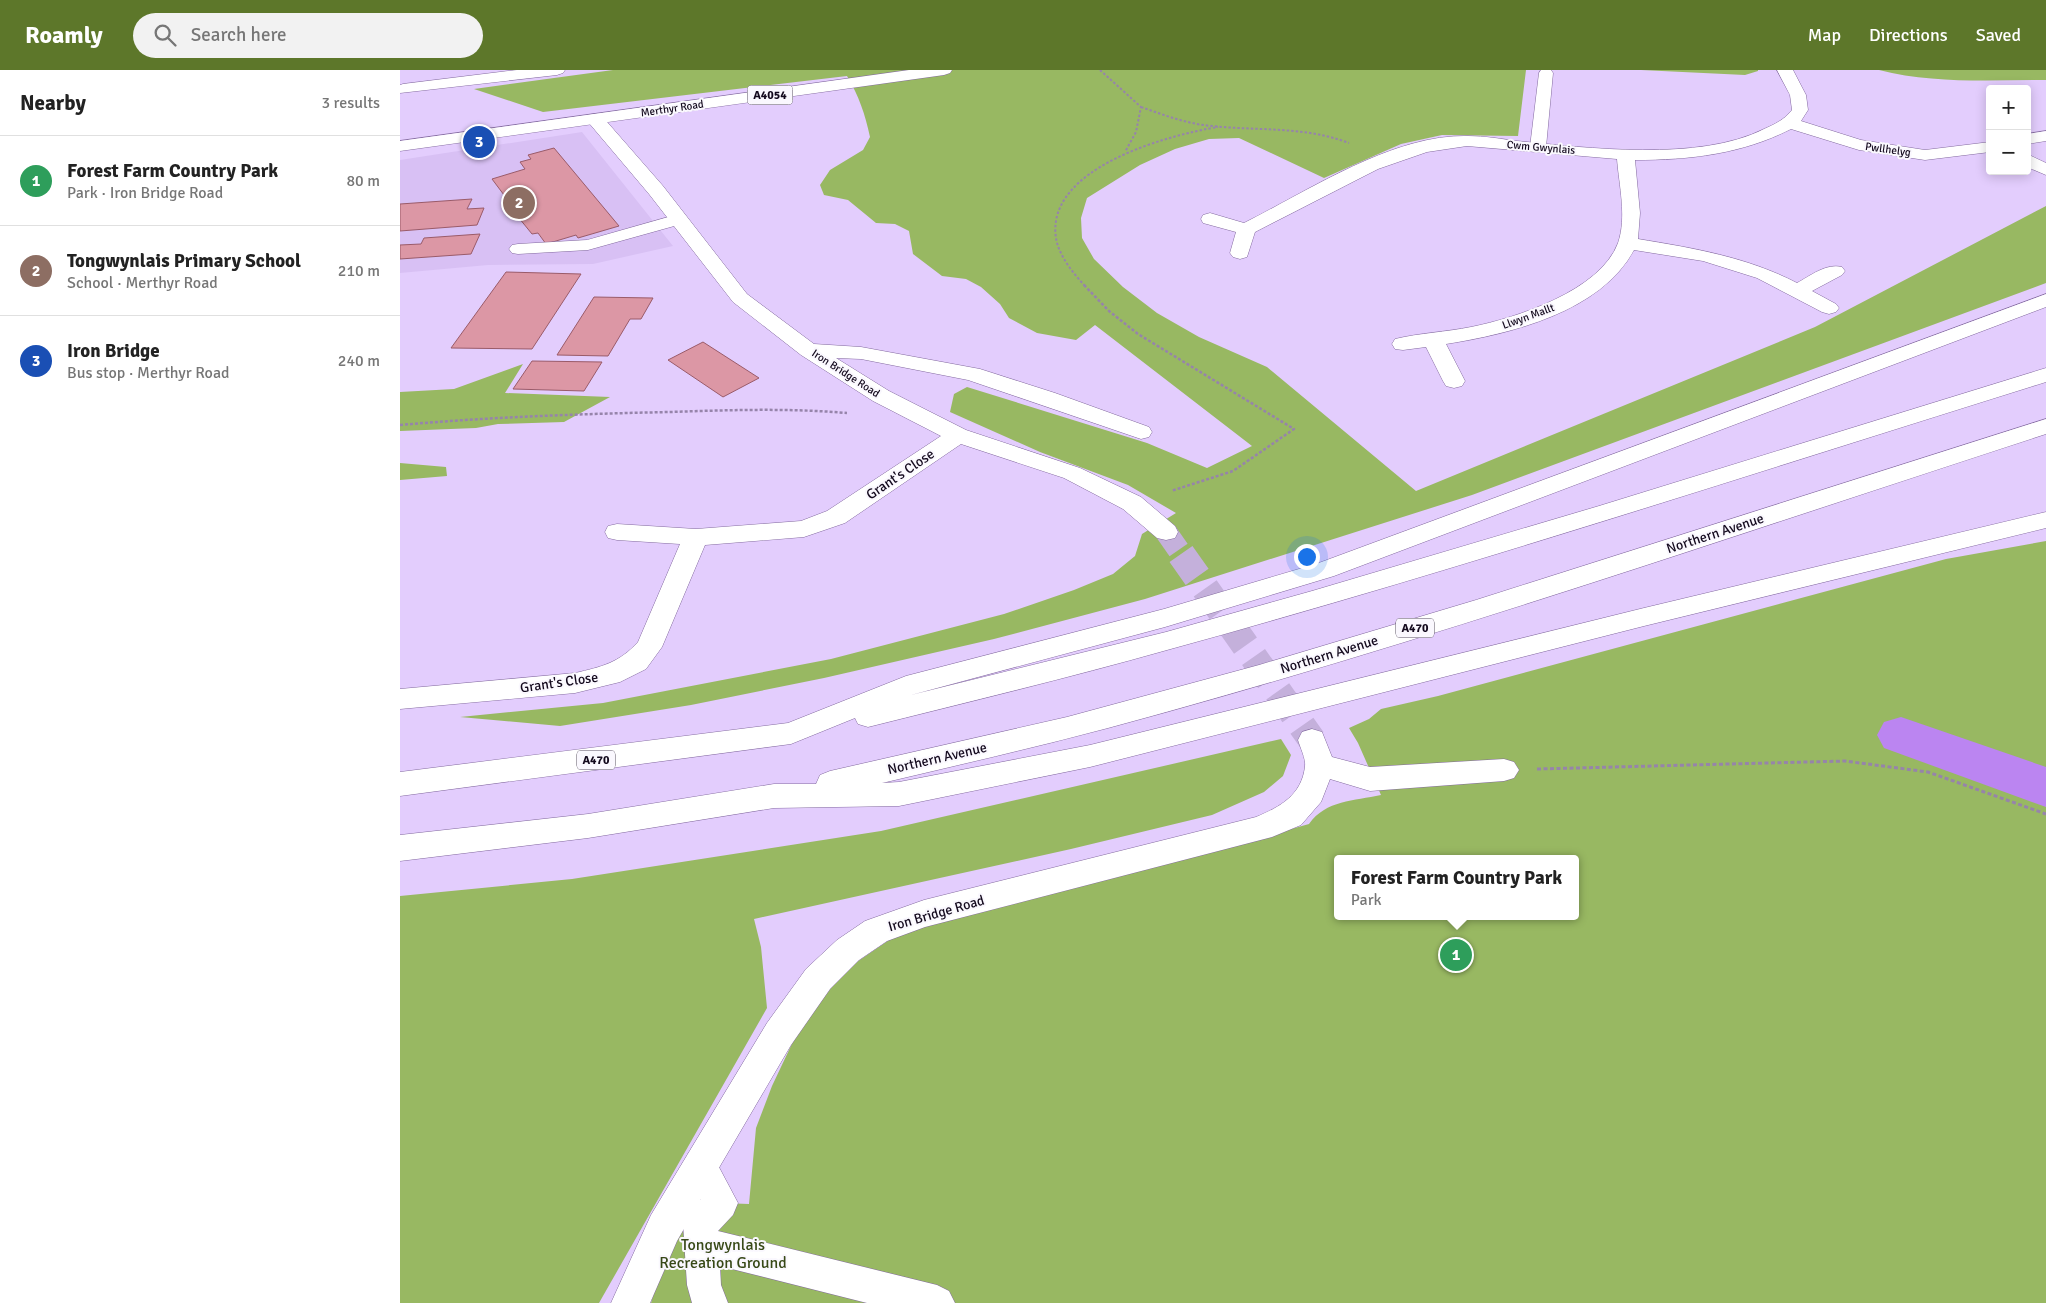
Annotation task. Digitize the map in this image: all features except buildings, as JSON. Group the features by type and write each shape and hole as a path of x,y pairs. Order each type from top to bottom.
{"main road":[{"path":"402,93 414,70"},
{"path":"402,93 557,70"},
{"name":"Merthyr Road","path":"400,146 944,70"},
{"path":"1785,70 1798,95 1800,110 1789,123"},
{"name":"Iron Bridge Road","path":"595,119 679,220 740,298 810,350 880,396 958,435 1072,473 1132,503 1166,532"},
{"name":"Pwllhelyg","path":"1789,123 1859,145 1924,154 1986,147"},
{"name":"Cwm Gwynlais","path":"1246,229 1334,183 1386,160 1417,148 1451,141 1625,154 1688,153 1728,148 1763,136 1789,123"},
{"path":"2031,138 2046,136"},
{"name":"Llwyn Mallt","path":"1403,344 1492,329 1549,310 1590,287 1618,264 1628,243 1630,227 1625,154"},
{"path":"2031,161 2046,170"},
{"path":"1210,218 1246,229 1240,252"},
{"path":"1628,243 1706,256 1764,274 1829,308"},
{"path":"1797,291 1835,271"},
{"path":"791,733 906,686 1165,618 1325,570 2046,300"},
{"path":"1433,339 1454,381"},
{"path":"810,350 861,353 972,374 1047,398 1141,432"},
{"name":"A470","path":"400,784 791,733 965,694 1197,632 1490,549 2046,375"},
{"name":"Northern Avenue","path":"774,796 1144,708 1296,664 1549,587 2046,426"},
{"name":"Grant's Close","path":"617,532 696,537 804,529 836,517 958,435"},
{"path":"774,796 899,794 1090,756 1325,699 1644,617 2046,520"},
{"name":"Grant's Close","path":"400,699 575,683 610,675 636,662 649,647 696,537"},
{"name":"Iron Bridge Road","path":"630,1303 664,1228 779,1034 818,979 848,950 876,931 924,914 1261,828 1290,816 1311,794 1316,753 1343,773 1370,779 1504,770"},
{"name":"A470","path":"400,848 588,826 774,796"}],"lane":[{"path":"1538,147 1546,74"},
{"path":"518,249 588,245 679,220"},
{"path":"700,1165 722,1203 700,1223 704,1285 710,1303"},
{"path":"702,1244 937,1303"}],"path":[{"path":"1100,70 1141,107 1183,120 1218,127 1313,131 1336,137 1386,160"},
{"path":"1125,153 1136,132 1141,107"},
{"path":"1132,503 1234,471 1294,429 1167,353 1118,320 1088,289 1063,259 1055,230 1058,211 1072,191 1094,170 1125,153 1166,137 1218,127"},
{"path":"400,425 490,417 653,412 797,409 850,413 880,396"},
{"path":"1504,770 1846,761 1928,772 2046,814"}],"shaded area":[{"path":"582,132 673,246 593,264 488,265 400,273 400,160"}],"green space":[{"path":"613,70 1526,70 1518,136 1442,135 1401,144 1324,178 1239,138 1209,139 1175,149 1140,165 1087,198 1081,218 1082,238 1094,259 1123,287 1157,313 1199,337 1267,367 1416,491 1815,327 2046,206 2046,283 1472,495 1145,599 994,639 824,678 691,705 560,726 460,717 603,703 831,659 1004,614 1074,590 1113,574 1135,556 1142,534 1176,513 1128,485 1040,452 950,412 954,394 967,387 1147,443 1207,468 1252,446 1095,325 1076,340 1037,333 1009,318 1000,304 981,287 966,279 942,276 913,254 909,231 895,224 876,223 848,200 824,195 820,185 830,170 863,150 870,137 861,105 847,76 543,112 474,89"},
{"path":"1641,70 1758,70 1758,71 1745,75"},
{"path":"1879,70 2046,70 2046,80 1983,81 1941,79"},
{"path":"523,364 505,393 610,397 564,422 498,424 476,428 400,431 400,392 454,389"},
{"path":"400,463 446,467 447,476 400,480"},
{"name":"Tongwynlais Recreation Ground","path":"2046,541 2046,1303 651,1303 656,1284 693,1198 722,1203 749,1204 756,1128 772,1086 798,1031 845,970 889,940 939,921 1199,855 1309,824 1316,816 1332,806 1351,800 1381,795 1358,743 1349,728 1369,719 1381,709 1438,696 1946,559"},
{"path":"1281,739 1291,755 1283,776 1264,792 1212,815 1071,849 754,919 761,947 767,1008 599,1303 400,1303 400,896 572,879 881,831"}],"waterway":[{"path":"1901,735 2046,787"}],"tunnel":[{"path":"1166,532 1182,555"},
{"path":"1181,554 1312,740"}],"place":[{"name":"Iron Bridge","path":"479,142"},
{"name":"Tongwynlais Primary School","path":"519,203"},
{"name":"Forest Farm Country Park","path":"1456,955"}]}
